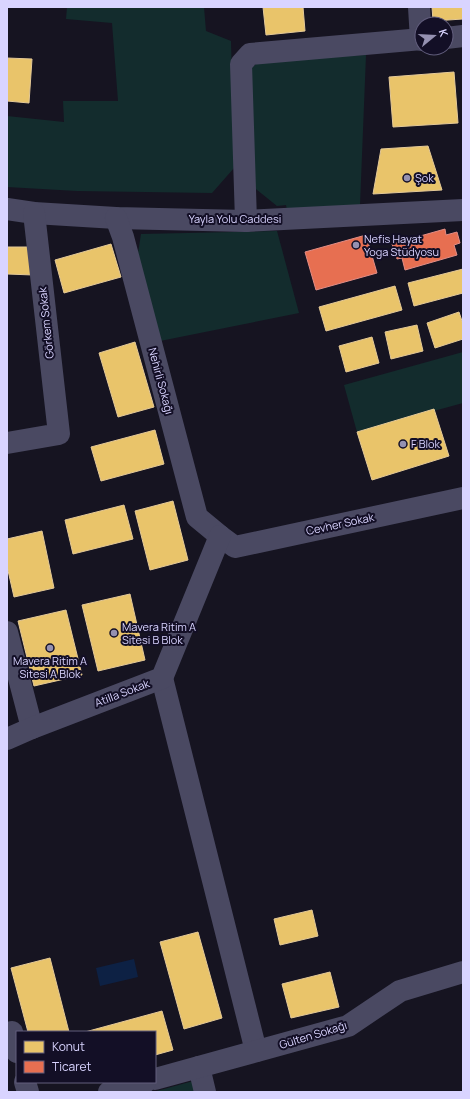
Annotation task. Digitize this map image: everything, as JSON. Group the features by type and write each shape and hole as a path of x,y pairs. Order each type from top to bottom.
{"street":[{"path":"246,221 241,64 250,54 414,41"},
{"name":"Yayla Yolu Caddesi","path":"7,209 34,213 116,218 246,221 463,210"},
{"name":"Görkem Sokak","path":"7,444 59,434 34,213"},
{"name":"Nehirli Sokağı","path":"116,218 123,237 197,517 220,536"},
{"name":"Cevher Sokak","path":"220,536 235,547 463,498"},
{"name":"Atilla Sokak","path":"7,739 162,678 220,536"},
{"path":"8,645 32,728"},
{"path":"162,678 256,1052"},
{"name":"Gülten Sokağı","path":"156,1079 348,1026 400,991 462,974"},
{"path":"7,1033 12,1032 16,1048"},
{"path":"199,1067 205,1092"},
{"path":"109,1092 141,1083"}],"green space":[{"path":"67,7 204,7 206,31 231,41 234,168 212,193 77,191 7,187 7,116 64,122 63,101 118,101 112,23 66,19"},
{"path":"366,55 360,205 287,210 286,205 277,206 252,186 249,70 261,60"},
{"path":"277,231 299,313 160,341 138,253 141,234"},
{"path":"463,352 463,403 357,432 344,385"},
{"path":"197,1080 200,1092 153,1092"}],"water":[{"path":"134,959 138,977 100,986 96,968"}],"building: Konut":[{"path":"263,7 303,7 305,31 266,35"},
{"path":"432,7 463,7 463,19 454,20 454,16 433,16"},
{"path":"7,58 32,59 29,103 7,101"},
{"path":"454,72 458,123 393,127 389,77"},
{"path":"428,146 442,190 373,194 381,149"},
{"path":"111,244 121,277 64,293 55,260"},
{"path":"7,247 31,247 33,275 7,274"},
{"path":"463,269 463,293 414,306 408,283"},
{"path":"395,286 402,310 326,331 319,307"},
{"path":"459,312 463,324 463,339 435,348 427,323"},
{"path":"417,325 423,351 391,359 385,332"},
{"path":"372,337 379,363 346,372 339,346"},
{"path":"135,342 154,407 118,417 99,353"},
{"name":"F Blok","path":"434,409 449,456 372,480 357,432"},
{"path":"155,430 164,464 101,481 91,447"},
{"path":"173,501 188,560 150,570 135,511"},
{"path":"124,505 133,539 73,554 65,520"},
{"path":"42,531 54,588 14,597 7,566 7,539"},
{"name":"Mavera Ritim A Sitesi B Blok","path":"130,594 145,660 98,671 82,605"},
{"name":"Mavera Ritim A Sitesi A Blok","path":"66,610 82,675 34,686 18,621"},
{"path":"312,910 318,936 280,945 274,919"},
{"path":"198,932 222,1018 184,1029 160,942"},
{"path":"50,958 69,1031 28,1031 11,968"},
{"path":"330,972 339,1007 291,1018 282,984"},
{"path":"162,1011 173,1050 156,1055 156,1031 89,1031"}],"building: Ticaret":[{"path":"445,229 446,235 457,232 460,243 454,245 457,255 405,270 402,258 397,259 392,244"},
{"path":"366,235 377,273 316,290 305,252"}],"place":[{"name":"Şok","path":"407,178"},
{"name":"Nefis Hayat Yoga Stüdyosu","path":"356,245"},
{"name":"F Blok","path":"403,444"},
{"name":"Mavera Ritim A Sitesi B Blok","path":"114,633"},
{"name":"Mavera Ritim A Sitesi A Blok","path":"50,648"}]}
